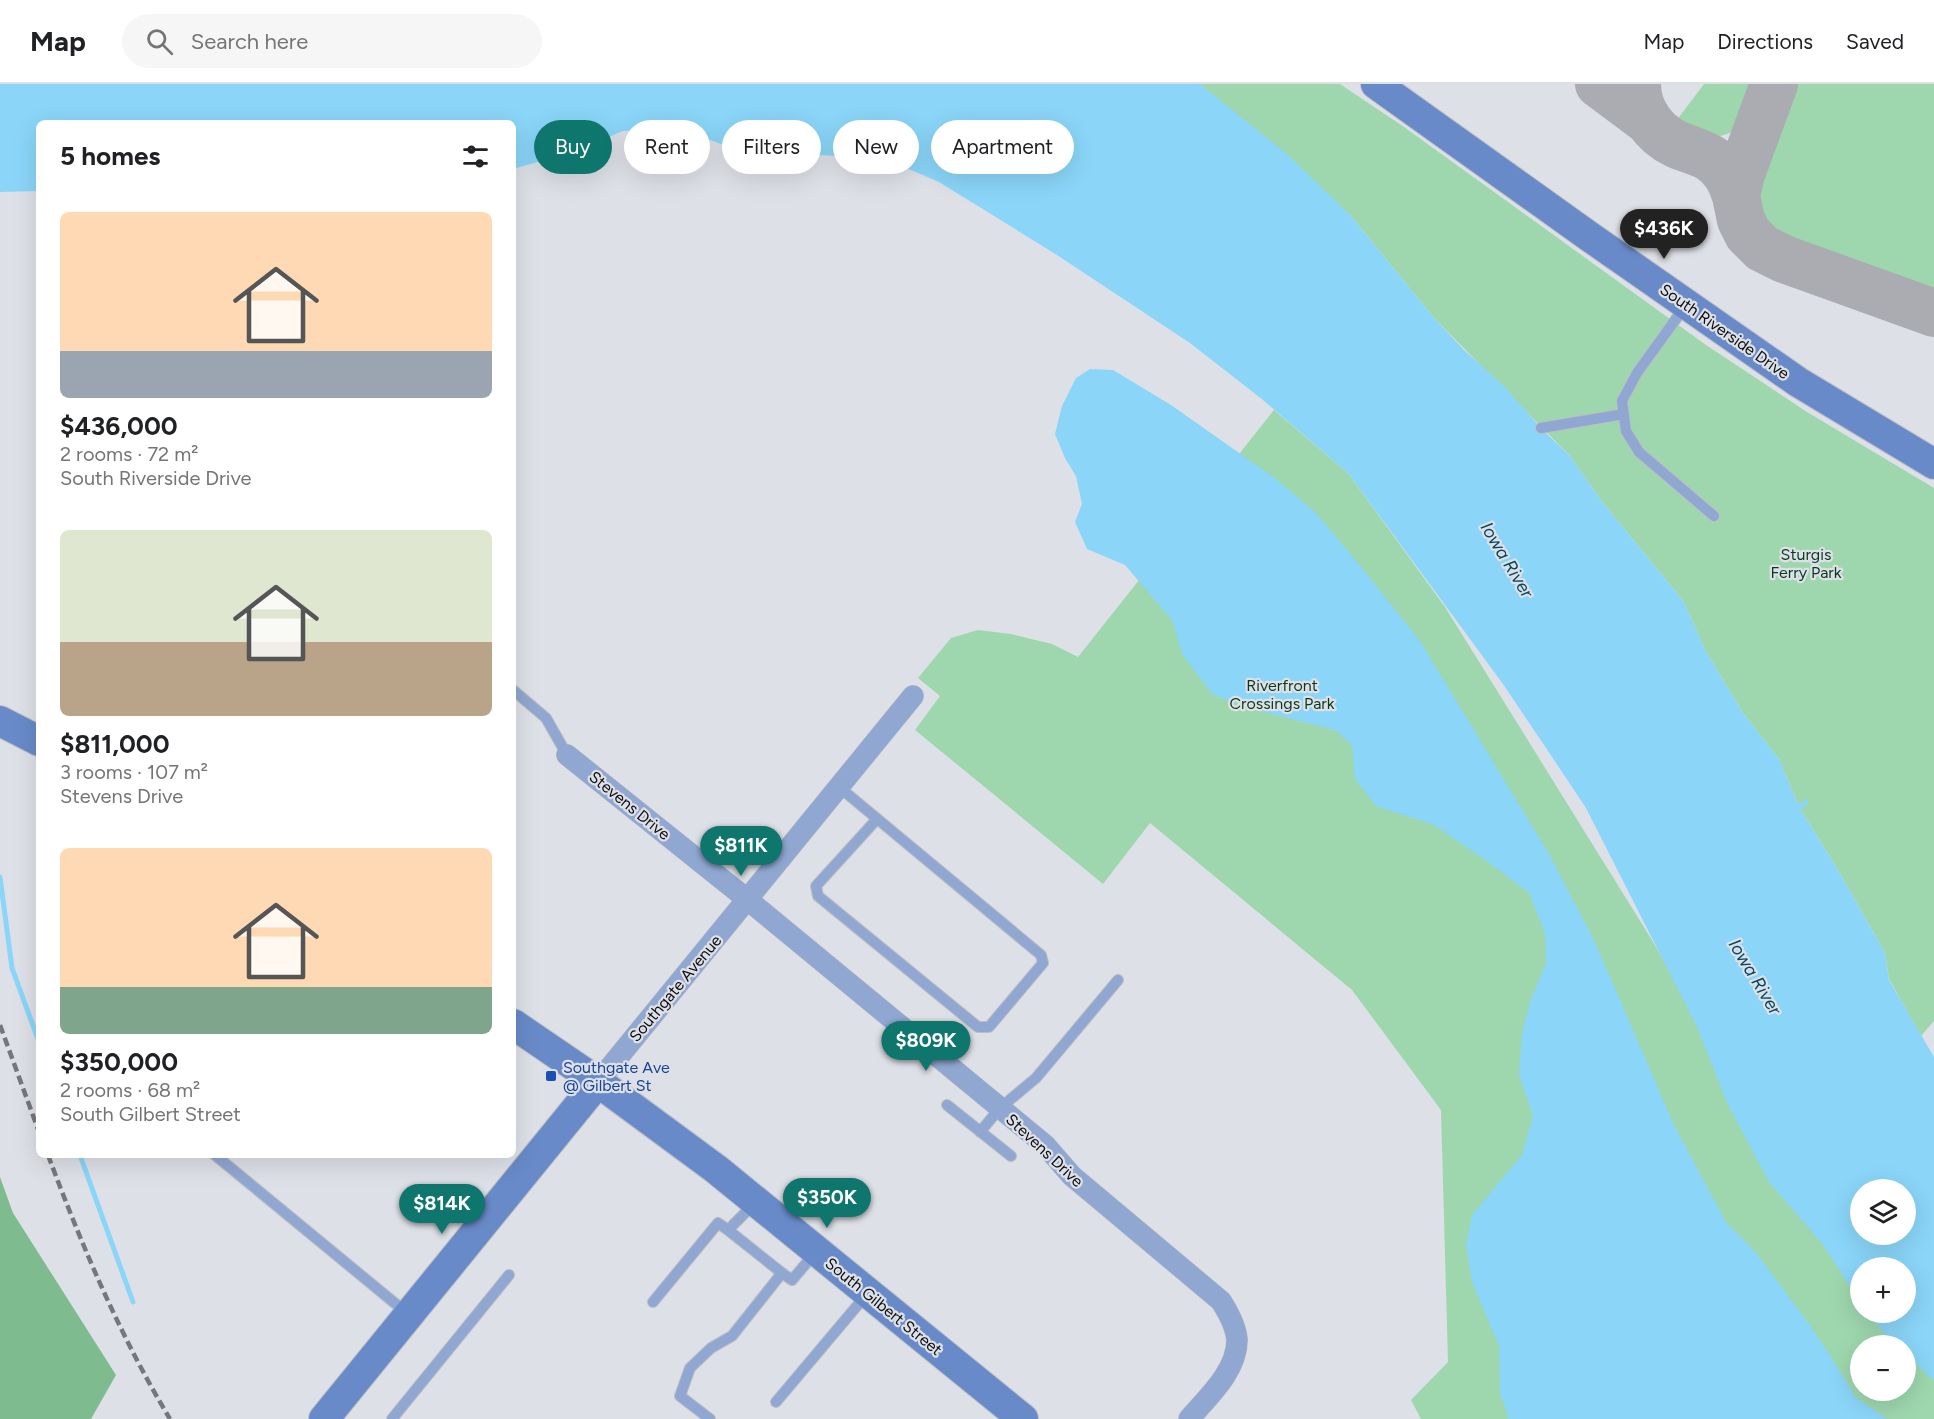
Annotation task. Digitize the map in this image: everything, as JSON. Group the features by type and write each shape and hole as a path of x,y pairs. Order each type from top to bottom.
{"main road":[{"name":"South Riverside Drive","path":"1376,84 1798,382 1934,464"},
{"path":"0,721 36,739"},
{"name":"South Gilbert Street","path":"516,1026 682,1143 1023,1419"},
{"name":"Southgate Avenue","path":"324,1419 598,1082"}],"street":[{"name":"Southgate Avenue","path":"598,1082 913,696"},
{"name":"Stevens Drive","path":"567,755 748,900 1045,1145 1081,1183 1221,1301 1232,1319 1237,1340 1233,1359 1222,1379 1189,1419"}],"lane":[{"path":"1686,305 1637,373 1622,402 1626,431 1639,452 1714,516"},
{"path":"1541,428 1624,414"},
{"path":"516,693 546,718 567,755"},
{"path":"839,788 877,819 1041,954 1043,963 989,1027 978,1027 818,896 816,886 877,819"},
{"path":"980,1132 1000,1108 1036,1078 1118,981"},
{"path":"947,1105 1011,1156"},
{"path":"219,1158 408,1314"},
{"path":"728,1230 757,1202"},
{"path":"653,1302 718,1223 792,1280 816,1251"},
{"path":"710,1419 680,1396 690,1368 711,1348 732,1336 782,1273"},
{"path":"392,1419 509,1275"},
{"path":"776,1402 868,1293"}],"green space":[{"name":"Sturgis Ferry Park","path":"1200,84 1340,84 1404,127 1706,345 1807,412 1934,488 1934,1021 1921,1036 1889,979 1885,953 1799,807 1779,759 1742,712 1704,648 1684,602 1603,503 1570,456 1434,318 1351,216"},
{"path":"1704,84 1758,84 1747,115 1732,131 1713,137 1703,136 1692,134 1673,125"},
{"path":"1789,84 1934,84 1934,297 1831,260 1789,241 1767,227 1756,194 1770,150 1767,144"},
{"name":"Riverfront Crossings Park","path":"1274,410 1348,473 1445,607 1652,940 1824,1246 1850,1276 1850,1323 1890,1323 1900,1335 1850,1335 1850,1401 1916,1401 1916,1353 1934,1374 1934,1419 1421,1419 1411,1400 1448,1362 1441,1110 1352,990 1150,823 1103,884 915,730 940,696 918,678 951,638 978,630 1011,634 1052,644 1078,657"},
{"path":"0,1177 13,1213 116,1375 91,1419 0,1419"}],"water":[{"name":"Iowa River","path":"0,84 1200,84 1287,154 1351,216 1434,318 1464,350 1502,384 1541,428 1570,456 1603,503 1684,602 1704,648 1742,712 1779,759 1799,807 1885,953 1889,980 1934,1057 1934,1381 1916,1364 1916,1335 1886,1335 1876,1323 1916,1323 1916,1257 1850,1257 1850,1286 1824,1246 1769,1182 1727,1103 1697,1027 1586,808 1503,684 1348,473 1263,400 1190,343 1057,255 939,182 919,173 919,120 833,120 833,156 821,155 821,120 722,120 722,144 710,140 710,120 624,120 624,131 612,136 612,120 534,120 534,163 516,168 516,120 36,120 36,191 0,192"},
{"path":"1090,369 1113,370 1171,405 1276,479 1316,513 1420,641 1549,854 1594,940 1674,1125 1726,1222 1757,1254 1812,1328 1850,1388 1850,1401 1861,1401 1887,1419 1509,1419 1500,1393 1499,1346 1472,1282 1466,1245 1472,1215 1522,1155 1533,1116 1519,1075 1522,1033 1531,999 1546,963 1545,933 1529,893 1434,825 1376,806 1355,779 1352,745 1335,730 1264,712 1213,695 1182,654 1172,620 1125,565 1087,549 1075,522 1082,504 1076,476 1055,434 1062,406 1076,378"}],"waterway":[{"path":"1799,807 1806,802"},
{"path":"0,877 12,968 36,1034"},
{"path":"81,1158 133,1302"}],"taxiway":[{"path":"1599,84 1646,119"},
{"path":"1637,84 1643,112 1660,134 1715,162 1727,175 1736,196"},
{"path":"1774,84 1741,174 1736,196 1741,220 1748,234 1762,248 1784,259 1934,313"}],"railway":[{"path":"0,1025 36,1124"},
{"path":"49,1158 74,1223 118,1323 170,1419"}],"place":[{"name":"Southgate Ave @ Gilbert St","path":"551,1076"}]}
